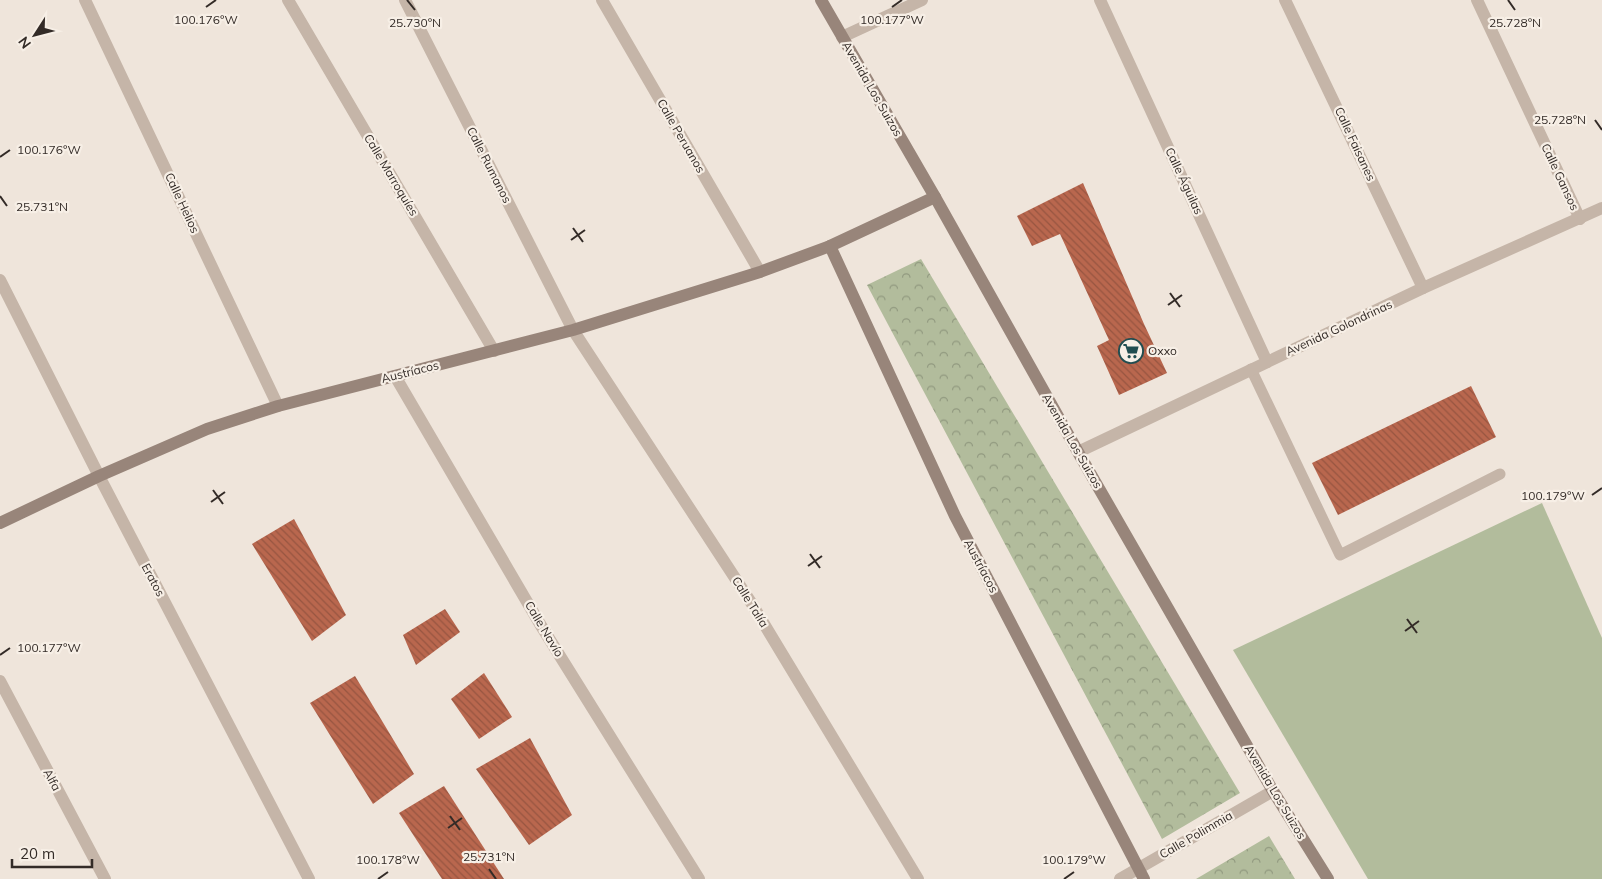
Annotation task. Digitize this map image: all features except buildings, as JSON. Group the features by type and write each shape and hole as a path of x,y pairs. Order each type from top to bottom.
{"street":[{"name":"Calle Helios","path":"85,0 278,406"},
{"name":"Calle Marroquíes","path":"288,0 494,350"},
{"name":"Calle Rumanos","path":"405,0 573,330"},
{"name":"Calle Peruanos","path":"602,0 760,272"},
{"name":"Avenida Los Suizos","path":"821,0 1273,791 1328,879"},
{"path":"842,38 922,0"},
{"name":"Calle Águilas","path":"1100,0 1267,362"},
{"name":"Calle Faisanes","path":"1285,0 1423,288"},
{"name":"Calle Gansos","path":"1477,0 1580,219"},
{"name":"Austríacos","path":"0,523 98,476 207,429 278,406 573,330 760,272 830,246 935,197"},
{"name":"Avenida Golondrinas","path":"1078,452 1423,288 1602,208"},
{"name":"Austríacos","path":"830,246 955,516 1141,874"},
{"name":"Eratos","path":"0,280 98,476 309,879"},
{"name":"Calle Talía","path":"573,330 752,604 918,879"},
{"name":"Calle Navío","path":"395,376 540,624 699,879"},
{"name":"Alfa","path":"0,681 104,879"},
{"name":"Calle Polimmia","path":"1120,879 1141,874 1273,791"}],"lane":[{"path":"1251,369 1340,555 1500,474"}],"green space":[{"path":"921,259 1240,793 1162,839 867,285"},
{"path":"1542,503 1602,638 1602,879 1368,879 1233,650"},
{"path":"1269,836 1295,879 1196,879"}],"place":[{"name":"Oxxo","path":"1131,351"}]}
